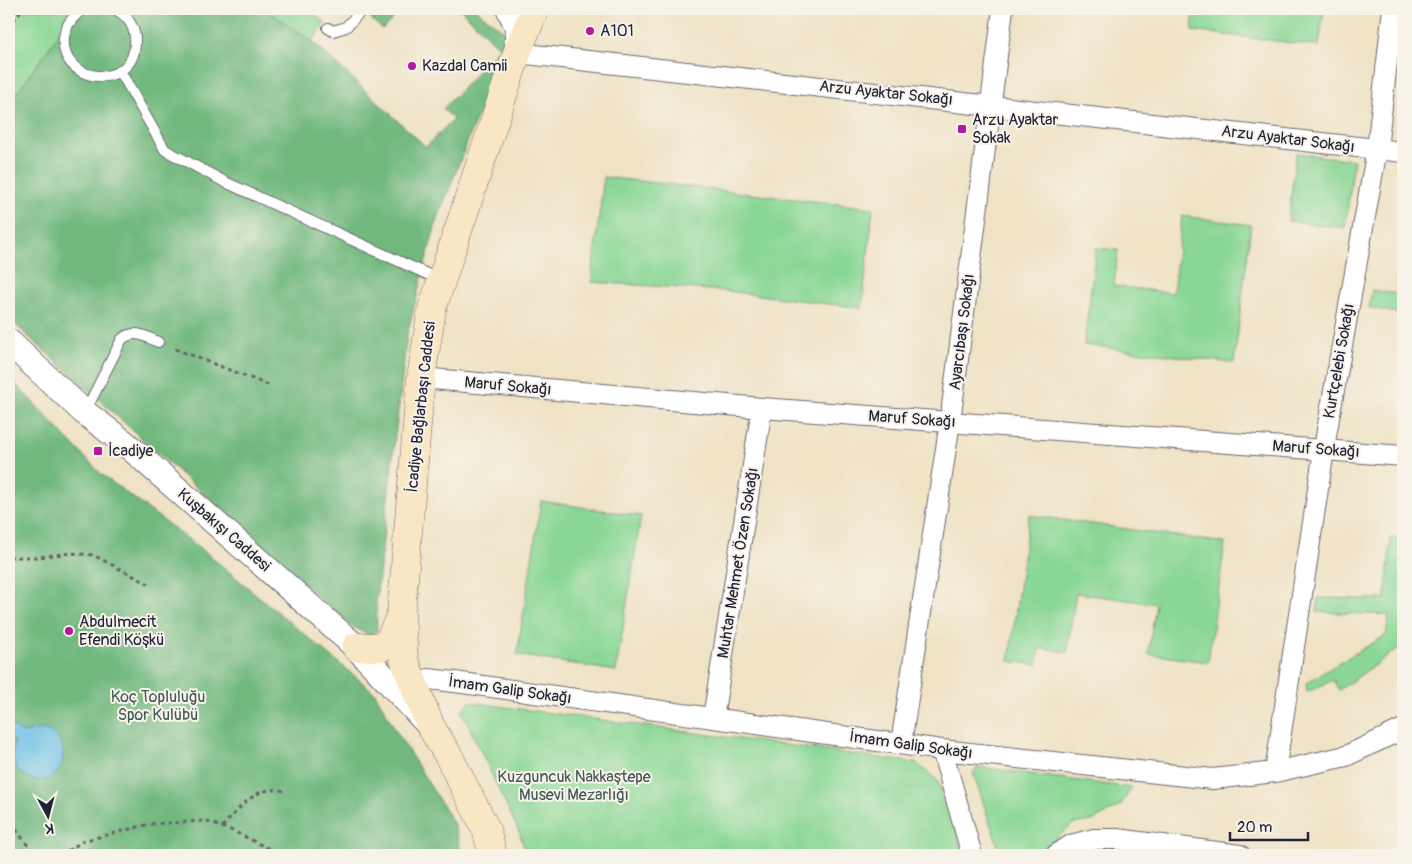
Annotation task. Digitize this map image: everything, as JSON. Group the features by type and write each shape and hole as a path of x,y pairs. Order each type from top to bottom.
{"main road":[{"name":"İcadiye Bağlarbaşı Caddesi","path":"493,855 486,829 448,755 431,727 404,659 401,614 421,378 432,309 517,53 535,9"},
{"path":"356,647 382,647 390,639 401,614"}],"street":[{"path":"509,9 518,28 517,53"},
{"name":"Ayarcıbaşı Sokağı","path":"901,744 950,422 1003,9"},
{"name":"Kurtçelebi Sokağı","path":"1275,772 1324,449 1377,149 1393,9"},
{"name":"Arzu Ayaktar Sokağı","path":"517,53 1403,152"},
{"name":"Kuşbakışı Caddesi","path":"9,342 84,412 126,444 356,647 431,727"},
{"name":"Maruf Sokağı","path":"421,378 762,408 1403,456"},
{"name":"Muhtar Mehmet Özen Sokağı","path":"713,718 762,408"},
{"name":"İmam Galip Sokağı","path":"415,687 428,679 455,682 942,750 1180,777 1213,779 1275,772 1346,756 1403,729"},
{"path":"942,750 972,855"},
{"path":"1056,855 1072,845 1094,839 1117,839 1240,855"}],"lane":[{"path":"85,9 73,17 66,27 65,51 70,62 79,70 90,76 102,77 120,71 131,58 135,47 136,36 132,25 125,16 115,9"},
{"path":"328,28 333,31 340,30 363,9"},
{"path":"120,71 165,150 225,182 441,280"},
{"path":"84,412 122,339 128,334 135,333 158,342"}],"path":[{"path":"9,27 22,9"},
{"path":"158,342 271,386"},
{"path":"9,557 39,557 71,553 93,555 149,584"},
{"path":"222,827 248,800 265,790 275,788 288,792"},
{"path":"61,855 83,841 150,824 205,821 282,855"},
{"path":"11,823 35,855"}],"green space":[{"path":"16,9 77,9 9,104 9,18"},
{"path":"77,9 265,9 312,41 426,147 453,119 443,109 500,48 460,9 475,9 504,31 505,45 436,223 407,335 376,601 377,631 369,635 349,625 9,319 9,104"},
{"path":"265,9 307,9 326,23 312,41"},
{"path":"377,9 404,9 382,29 369,17"},
{"path":"1194,9 1324,9 1319,46 1192,31"},
{"path":"1296,153 1354,160 1345,228 1288,221"},
{"path":"604,177 873,208 862,308 727,291 591,282"},
{"path":"1182,216 1251,225 1234,363 1084,345 1096,248 1118,250 1114,286 1173,293"},
{"path":"1372,290 1403,295 1403,314 1369,308"},
{"name":"Koç Topluluğu Spor Kulübü","path":"9,377 100,473 204,551 375,693 396,731 454,824 462,855 9,855"},
{"path":"541,501 641,516 616,671 517,655"},
{"path":"1029,515 1225,543 1208,662 1148,654 1156,604 1076,593 1067,652 1040,648 1037,665 1009,661"},
{"path":"1391,538 1403,538 1403,645 1339,690 1333,680 1307,692 1306,683 1386,635 1389,615 1317,612 1318,598 1385,599"},
{"name":"Kuzguncuk Nakkaştepe Musevi Mezarlığı","path":"469,702 916,763 937,780 951,811 963,855 526,855 520,834 461,710"},
{"path":"978,767 1132,788 1120,806 1092,821 1073,824 1036,855 1001,855 973,773"}],"water":[{"path":"9,725 22,732 49,731 57,737 61,743 63,753 61,767 54,776 45,780 34,780 24,776 16,768 13,756 15,742 9,736"}],"place":[{"name":"A101","path":"590,31"},
{"name":"Kazdal Camii","path":"412,66"},
{"name":"Arzu Ayaktar Sokak","path":"962,129"},
{"name":"İcadiye","path":"98,451"},
{"name":"Abdulmecit Efendi Köşkü","path":"69,631"}]}
